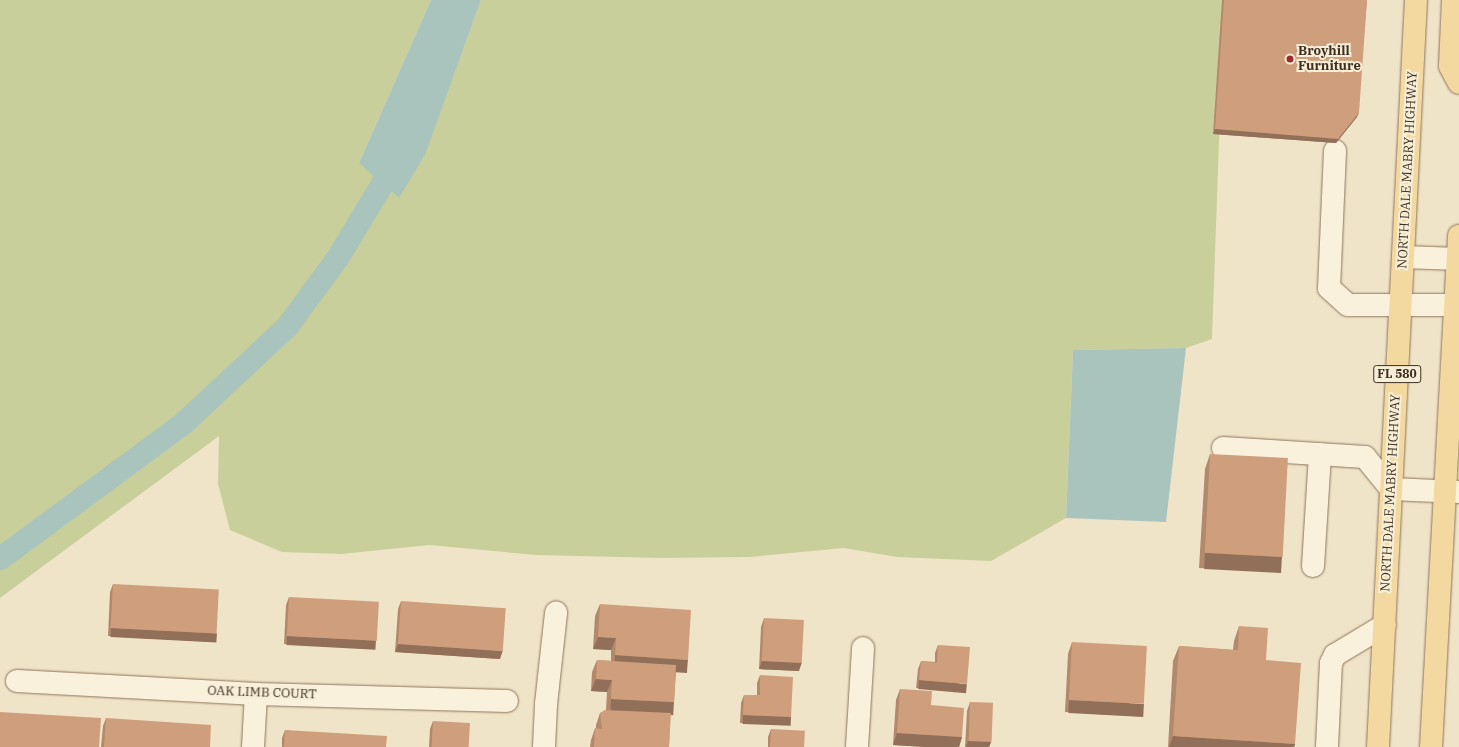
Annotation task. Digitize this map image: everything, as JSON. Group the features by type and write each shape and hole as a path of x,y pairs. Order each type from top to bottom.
{"main road":[{"name":"NORTH DALE MABRY HIGHWAY","path":"1378,747 1416,0"},
{"path":"1453,0 1450,66 1459,83"},
{"path":"1431,747 1452,492 1455,305 1459,236"}],"street":[{"path":"1335,151 1329,288 1348,305 1401,303 1455,305"},
{"path":"1403,257 1458,259"},
{"path":"1223,448 1365,457 1391,489 1452,492"},
{"path":"1313,566 1320,454"},
{"path":"544,747 546,704 556,613"},
{"path":"1327,747 1332,663 1335,655 1384,625"},
{"path":"857,747 863,648"},
{"name":"OAK LIMB COURT","path":"17,681 256,694 507,701"},
{"path":"253,747 256,694"}],"green space":[{"path":"0,0 431,0 359,163 423,159 481,0 1224,0 1212,339 1186,348 1073,350 1066,518 991,561 897,557 844,548 750,557 662,558 536,555 429,545 342,554 282,552 230,530 218,484 219,436 0,598"}],"water":[{"path":"431,0 481,0 425,155 399,198 359,163"},
{"path":"1186,348 1166,522 1066,518 1073,350"}],"building":[{"name":"Broyhill Furniture","path":"1224,0 1367,0 1359,113 1338,139 1215,129"},
{"path":"1210,454 1288,458 1283,557 1205,553"},
{"path":"113,584 219,590 217,633 111,628"},
{"path":"289,597 379,602 377,641 287,636"},
{"path":"401,601 506,608 503,651 398,644"},
{"path":"600,604 691,610 688,660 615,655 616,638 598,637"},
{"path":"764,618 804,620 802,663 762,661"},
{"path":"1239,626 1268,628 1266,660 1301,663 1295,744 1173,736 1179,646 1238,650"},
{"path":"1072,642 1147,646 1144,704 1069,700"},
{"path":"938,645 970,647 967,684 919,680 921,661 937,663"},
{"path":"597,660 676,665 674,702 611,699 612,680 596,679"},
{"path":"760,675 793,677 791,717 743,715 744,695 760,695"},
{"path":"900,689 932,691 931,705 964,708 962,737 897,733"},
{"path":"970,702 993,703 992,742 969,741"},
{"path":"605,710 671,713 669,747 594,747 595,728 602,729 600,713"},
{"path":"0,712 101,718 99,747 0,747"},
{"path":"106,718 211,725 210,747 104,747"},
{"path":"433,721 470,723 469,747 432,747"},
{"path":"771,729 805,731 804,747 770,747"},
{"path":"285,730 387,736 386,747 284,747"}],"waterway":[{"path":"0,558 183,423 287,326 337,258 381,185 394,154"}],"place":[{"name":"Broyhill Furniture","path":"1290,59"}]}
